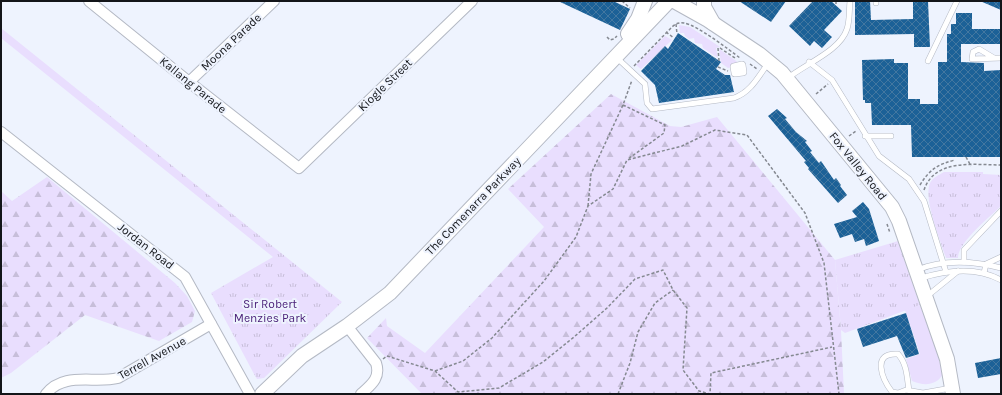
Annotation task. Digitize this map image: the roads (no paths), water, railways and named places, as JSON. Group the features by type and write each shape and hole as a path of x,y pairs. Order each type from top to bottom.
{"main road":[{"path":"604,69 618,46 638,19 645,1"},
{"name":"The Comenarra Parkway","path":"262,394 302,356 347,326 390,293 670,1"},
{"name":"Fox Valley Road","path":"674,1 713,24 766,67 787,78 892,207 899,221 947,359 953,391"},
{"path":"704,1 704,7 713,24"}],"street":[{"name":"Kallang Parade","path":"89,1 188,82 299,168"},
{"name":"Moona Parade","path":"188,82 274,1"},
{"name":"Kiogle Street","path":"299,168 472,1"},
{"name":"Jordan Road","path":"1,132 185,277 250,394"},
{"name":"Terrell Avenue","path":"46,394 56,385 67,380 108,381 118,378 211,324"},
{"path":"347,326 376,363 378,375 374,382 361,394"}],"lane":[{"path":"787,78 809,62 820,58 842,38 847,30 850,1"},
{"path":"928,61 957,1"},
{"path":"616,57 645,84 647,102 652,108 658,109 734,98 743,94 766,67"},
{"path":"994,58 1001,58"},
{"path":"809,62 832,80 865,136 879,156 909,179 924,200 946,272"},
{"path":"865,136 891,136"},
{"path":"964,262 964,250 1001,211"},
{"path":"986,264 1001,257"},
{"path":"918,274 926,266 964,262 986,264 1001,268"},
{"path":"984,273 986,264"},
{"path":"918,274 958,271 984,273 1001,280"},
{"path":"926,297 958,271"},
{"path":"907,390 907,374 902,358 898,354 891,353 885,356 881,363 887,386 892,392 898,393 907,390 923,393 953,391"}],"park label":[{"name":"Sir Robert Menzies Park","path":"270,311"}]}
